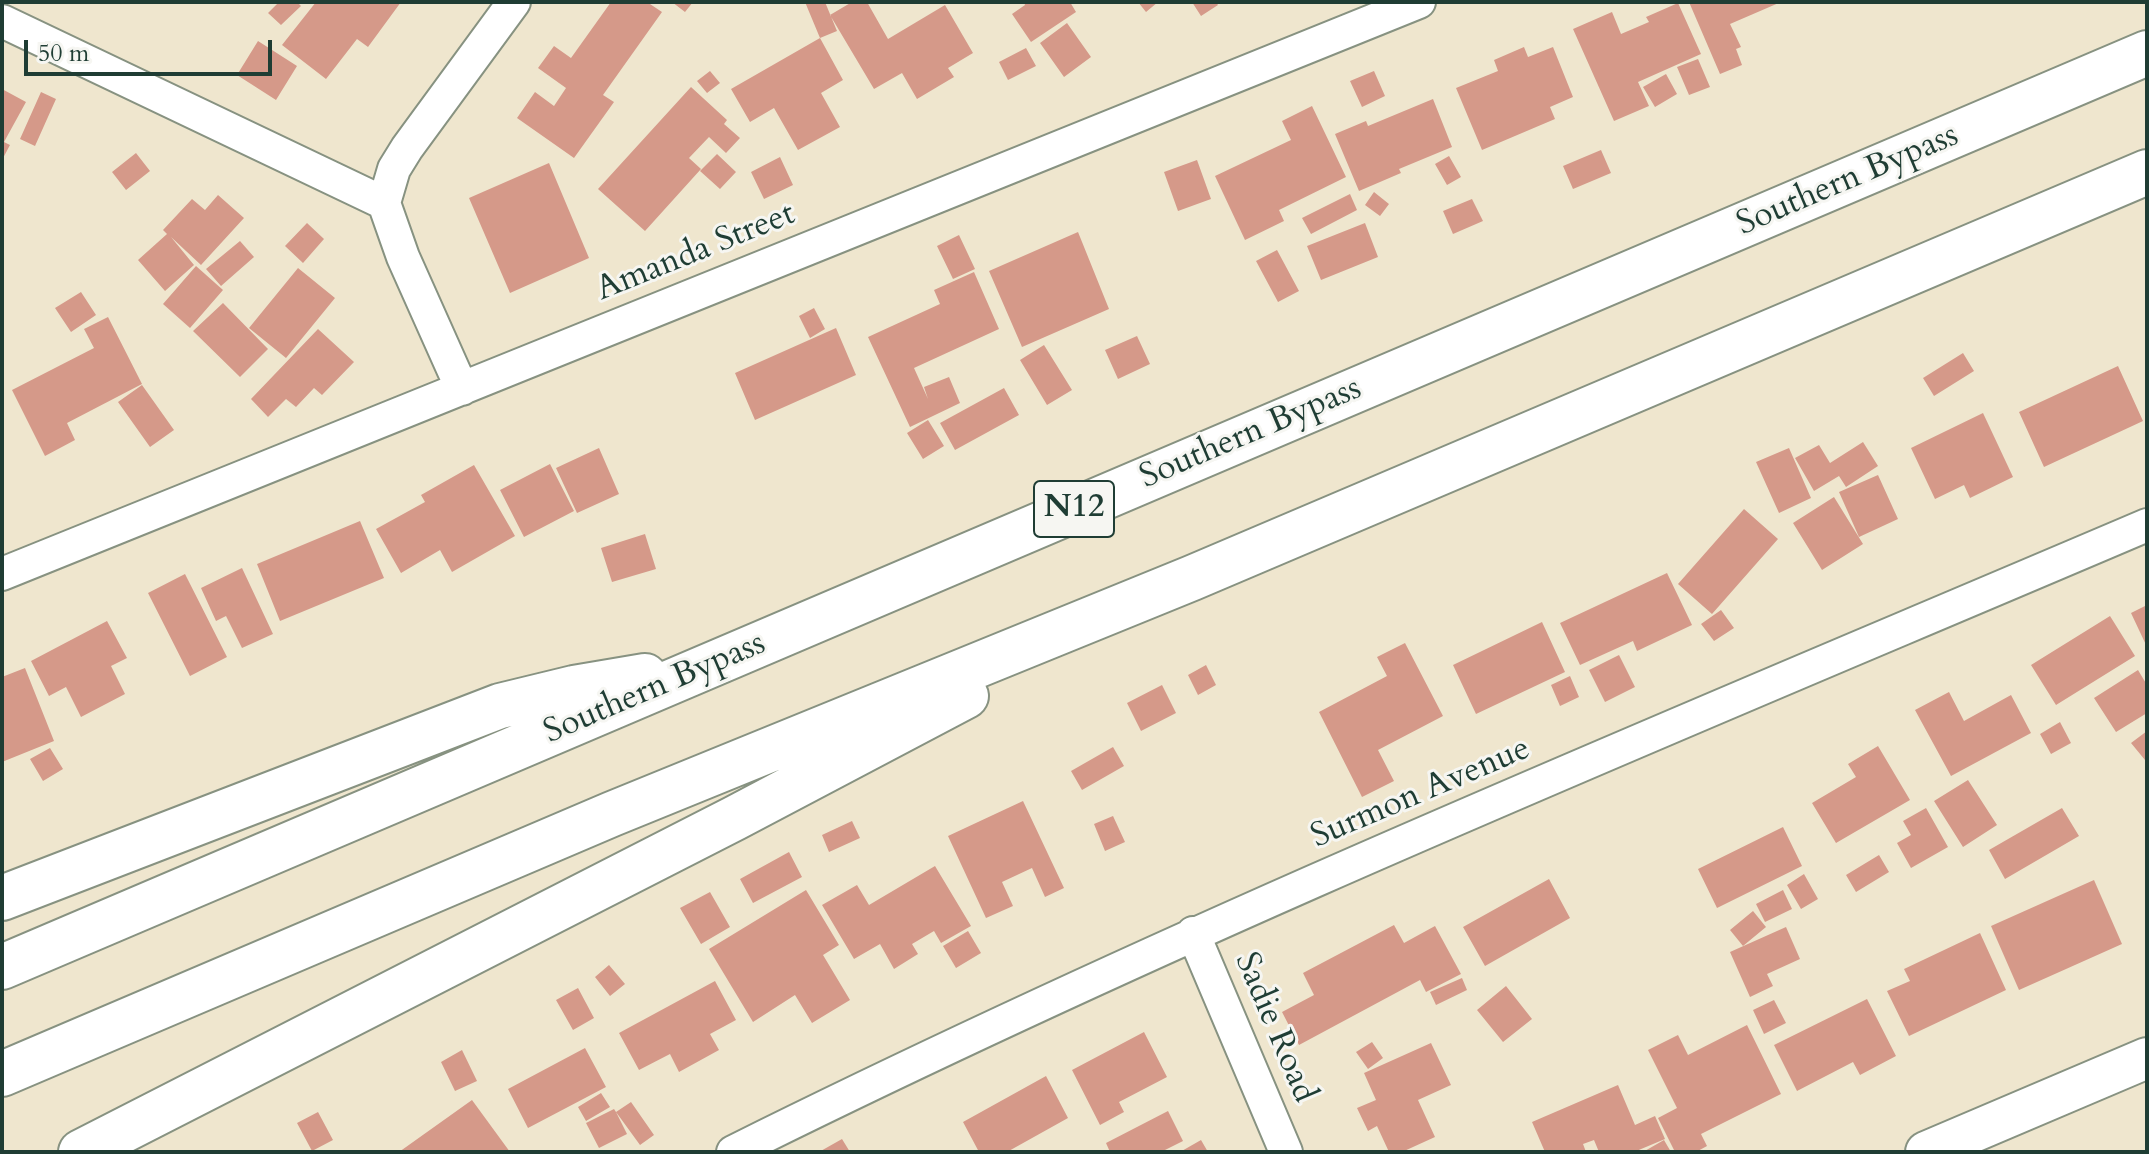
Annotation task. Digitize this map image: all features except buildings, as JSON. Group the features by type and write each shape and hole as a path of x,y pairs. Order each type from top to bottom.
{"highway":[{"name":"Southern Bypass","path":"2,967 2147,53"},
{"path":"2,1074 612,814 1192,578 2147,172"},
{"path":"81,1152 735,818 1192,578"},
{"path":"2,898 500,706 630,678 697,671"}],"main road":[{"path":"1926,1152 2147,1058"}],"street":[{"path":"462,389 403,257 384,203 394,169 407,148 514,2"},
{"name":"Amanda Street","path":"2,574 1419,2"},
{"path":"2,21 384,203"},
{"name":"Surmon Avenue","path":"733,1152 872,1083 1193,933 2147,525"},
{"name":"Sadie Road","path":"1193,933 1286,1152"}]}
